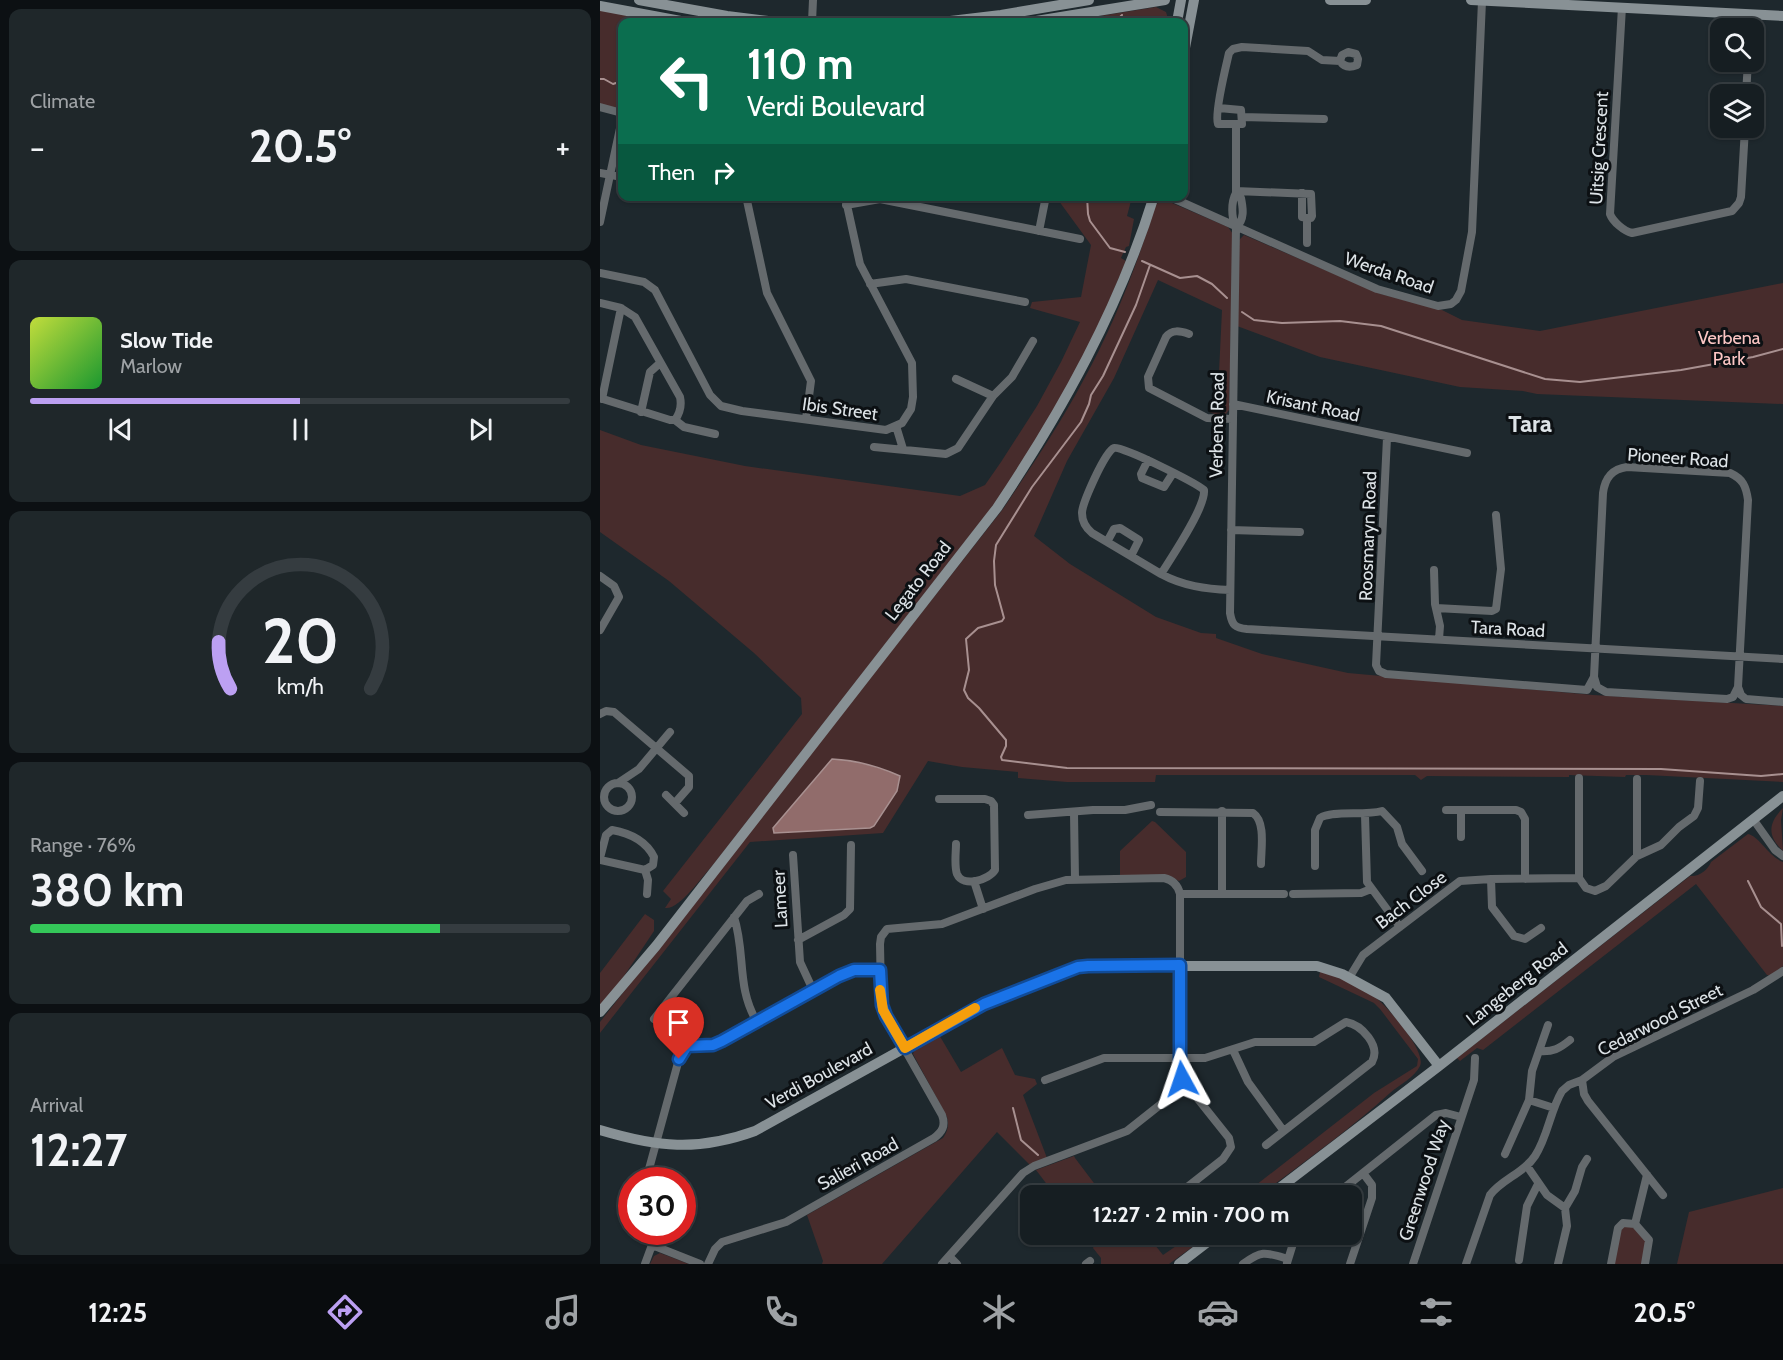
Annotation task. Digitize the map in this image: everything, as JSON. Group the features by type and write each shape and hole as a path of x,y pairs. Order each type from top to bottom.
{"street":[{"path":"639,0 744,18"},
{"path":"812,18 813,0"},
{"path":"976,18 1089,0"},
{"path":"1055,18 1165,0"},
{"path":"1178,18 1181,0"},
{"path":"1188,32 1194,0"},
{"path":"1330,0 1366,0"},
{"path":"1471,0 1783,16"},
{"name":"Werda Road","path":"1179,201 1377,289 1438,306 1447,306 1454,302 1461,291 1472,232 1482,1"},
{"path":"600,6 664,18"},
{"name":"Uitsig Crescent","path":"1622,8 1610,214 1612,219 1626,231 1635,233 1732,211 1741,197 1744,138"},
{"path":"1751,14 1751,18"},
{"path":"1219,108 1241,110 1241,125 1218,123 1219,108 1229,53 1233,49 1242,47 1308,51 1322,60 1340,61"},
{"path":"600,107 618,112"},
{"path":"1242,117 1324,119"},
{"name":"Verbena Road","path":"1232,624 1230,590 1236,227 1233,219 1233,198 1236,192 1236,126"},
{"path":"600,222 618,138"},
{"path":"600,173 618,176"},
{"path":"1236,192 1312,195 1312,216 1307,218 1307,243"},
{"path":"747,201 766,293 811,381 806,419"},
{"name":"Ibis Street","path":"600,273 641,281 655,291 710,395 721,406 733,410 881,430 896,426 909,415 913,403 912,363 860,264 846,201"},
{"path":"894,201 1080,239"},
{"path":"1039,231 1045,201"},
{"name":"Legato Road","path":"1130,266 1145,201"},
{"name":"Legato Road","path":"602,1013 997,508 1037,448 1105,323 1139,244 1152,201"},
{"path":"870,284 906,279 1026,303"},
{"path":"600,303 621,308 635,317 681,402 679,414 675,420"},
{"path":"621,308 601,398 641,412 675,420 684,427 715,434"},
{"path":"1189,334 1177,331 1166,337 1148,377 1149,388 1207,418 1232,419"},
{"path":"874,447 946,454 953,452 993,396 1012,377 1033,342"},
{"path":"641,412 650,372 660,363"},
{"path":"956,379 993,396"},
{"name":"Krisant Road","path":"1233,404 1467,453"},
{"path":"896,426 903,449"},
{"name":"Roosmaryn Road","path":"1387,438 1376,665 1379,671 1386,674 1584,690 1591,685 1594,677"},
{"path":"1161,574 1194,519 1205,495 1203,488 1148,460 1115,447 1110,450 1082,510 1082,519 1092,533 1161,574 1194,586 1230,590"},
{"path":"1148,460 1141,474 1142,478 1164,487 1173,473"},
{"name":"Pioneer Road","path":"1594,677 1604,486 1609,476 1614,471 1627,467 1730,473 1742,481 1748,500 1738,687"},
{"path":"1436,608 1492,611 1496,609 1501,569 1496,515"},
{"path":"1107,542 1114,529 1120,528 1138,540 1131,556"},
{"path":"1231,530 1300,532"},
{"path":"1434,570 1436,608 1440,626 1439,639"},
{"path":"600,576 614,586 619,597 600,630"},
{"name":"Tara Road","path":"1232,624 1247,629 1783,659"},
{"path":"1594,677 1597,687 1606,692 1727,699 1733,697 1738,687"},
{"path":"1738,687 1741,695 1746,699 1783,702"},
{"path":"600,714 606,711 614,712 690,779 689,787 675,803"},
{"path":"605,801 607,790 639,769 670,732"},
{"path":"600,792 613,810 625,809 630,804 631,792 639,769"},
{"path":"1579,778 1579,878 1586,888 1598,891 1637,856 1661,845 1694,816 1698,808 1700,781"},
{"path":"1637,779 1637,856"},
{"path":"600,783 627,787 631,792"},
{"path":"666,795 684,813"},
{"name":"Langeberg Road","path":"1283,1185 1783,796"},
{"path":"939,799 985,799 993,803 995,870 988,877 974,881 962,879 957,874 956,844"},
{"path":"1029,815 1125,810 1151,805"},
{"path":"1446,810 1516,810 1523,814 1525,879"},
{"path":"1461,810 1461,837"},
{"path":"1222,811 1222,894"},
{"path":"1314,866 1315,830 1320,818 1330,814 1365,815 1381,811 1385,812 1396,827 1402,844 1422,871"},
{"path":"1160,812 1250,812 1258,816 1261,826 1261,864"},
{"path":"1074,813 1075,879"},
{"path":"1365,815 1365,879 1400,927"},
{"path":"1753,819 1775,850 1783,856"},
{"path":"609,831 628,833 653,853 653,865 645,870 600,859 609,831"},
{"name":"Lameer","path":"798,940 844,915 850,909 851,845"},
{"name":"Lameer","path":"793,855 801,966 813,990"},
{"path":"645,870 648,880 647,894"},
{"name":"Bach Close","path":"1349,978 1363,955 1456,883 1464,880 1579,878"},
{"name":"Salieri Road","path":"708,1264 715,1249 722,1242 786,1222 940,1134 944,1120 882,1005 881,937 887,929 938,925 1035,889 1075,879 1167,879 1175,883 1180,894"},
{"path":"1491,879 1491,905 1514,936 1525,939 1541,928"},
{"path":"974,881 983,909"},
{"path":"942,1264 1023,1173 1034,1166 1121,1134 1175,1093 1182,1079 1180,894 1361,893 1371,889"},
{"path":"654,1019 747,901 759,894"},
{"path":"734,917 740,941 745,996 757,1022"},
{"name":"Verdi Boulevard","path":"600,1136 677,1146 737,1137 755,1131 984,1004 1078,967 1088,966 1317,966 1349,978 1386,998 1439,1066"},
{"path":"650,1167 679,1059 685,1047 713,1045 847,972 880,970"},
{"name":"Cedarwood Street","path":"1554,1108 1559,1095 1569,1085 1582,1080 1613,1057 1753,990 1783,971"},
{"path":"1045,1080 1104,1058 1210,1057 1255,1042 1314,1042 1322,1039 1340,1024 1346,1022 1358,1026 1374,1048 1374,1057 1367,1067 1266,1145"},
{"path":"1505,1154 1529,1100 1530,1079 1548,1024"},
{"path":"1539,1051 1548,1052 1559,1049 1570,1040"},
{"path":"1233,1050 1248,1082 1283,1131"},
{"path":"1461,1117 1475,1076 1475,1058"},
{"path":"1182,1079 1229,1138 1231,1147 1223,1159 1190,1185"},
{"path":"1582,1080 1585,1098 1663,1195"},
{"path":"1175,1093 1186,1091 1194,1093"},
{"path":"1466,1264 1490,1195 1494,1189 1527,1166 1538,1151 1554,1108 1529,1100"},
{"name":"Greenwood Way","path":"1348,1185 1436,1115 1446,1113 1461,1117 1413,1264"},
{"name":"Verdi Boulevard","path":"600,1130 625,1138"},
{"path":"1558,1264 1567,1226 1565,1208 1575,1191 1582,1167 1587,1159"},
{"path":"1527,1166 1551,1199 1565,1208"},
{"path":"1350,1264 1372,1198 1372,1185 1363,1173"},
{"path":"1635,1224 1647,1175"},
{"path":"1519,1260 1527,1206 1538,1184"},
{"path":"1611,1264 1618,1228 1623,1223 1635,1224 1649,1240 1645,1264"},
{"path":"645,1264 652,1245 700,1264"},
{"path":"1179,1264 1204,1245"},
{"path":"1243,1264 1261,1252 1287,1262 1292,1245"},
{"path":"949,1256 957,1264"}],"green space":[{"path":"1156,7 1166,12 1168,18 1087,18"},
{"path":"600,10 643,18 618,18 618,108 600,104"},
{"path":"1059,201 1131,201 1127,216 1134,219 1129,246 1126,247 1121,258 1126,261 1090,347 1047,426 999,498 713,865 684,898 677,904 665,908 671,899 663,891 802,714 801,698 754,653 669,581 600,532 600,430 641,445 745,466 960,496 985,485 1037,406 1061,362 1080,322 1030,308 1032,302 1081,297 1091,245"},
{"path":"1167,201 1228,227 1233,234 1229,410 1220,416 1209,412 1218,393 1222,310 1158,280 1114,378 1067,461 1034,536 1070,564 1156,617 1201,633 1216,634 1216,638 1262,654 1348,673 1593,695 1783,706 1783,782 1646,775 1626,775 1625,777 1427,776 1421,780 1415,775 1156,775 1155,782 1067,782 1018,778 1018,772 962,767 928,761 883,833 750,842 600,1033 600,1022 1003,509 1055,430 1094,360 1124,294 1156,204"},
{"name":"Verbena Park","path":"1244,235 1381,294 1442,310 1462,320 1540,331 1783,283 1783,404 1537,394 1460,387 1320,357 1237,326 1239,240"},
{"path":"1783,808 1781,820 1783,851 1774,840 1771,830 1774,819"},
{"path":"1152,821 1186,852 1186,877 1179,881 1168,875 1120,875 1120,851"},
{"path":"1748,834 1756,838 1783,862 1783,966 1771,976 1767,975 1696,884 1483,1050 1477,1048 1460,1061 1457,1058 1690,876 1703,872 1711,862"},
{"path":"645,914 654,920 654,931 620,982 600,1006 600,973"},
{"path":"1320,971 1334,976 1355,985 1380,1001 1412,1040 1421,1059 1420,1066 1411,1077 1359,1120 1273,1185 1256,1185 1374,1093 1417,1066 1418,1059 1374,1003 1319,977"},
{"path":"938,1033 961,1072 1002,1048 1015,1075 1035,1079 1037,1084 1023,1095 1047,1158 1030,1165 997,1132 882,1264 822,1264 823,1261 807,1215 943,1138 946,1133 947,1117 913,1054 915,1047"},
{"path":"1074,1156 1096,1185 1047,1185 1036,1170"},
{"path":"1783,1188 1783,1264 1677,1264 1689,1212"},
{"path":"1633,1226 1646,1240 1642,1264 1613,1264 1622,1227"},
{"path":"1155,1245 1163,1255 1178,1245 1195,1245 1169,1264 1101,1264 1101,1258 1093,1248 1094,1246"},
{"path":"660,1253 689,1264 650,1264 654,1256"}],"shaded area":[{"path":"832,759 867,764 900,776 897,791 874,826 774,833 773,828"}],"waterway":[{"path":"1119,18 1122,15"},
{"path":"600,79 613,84 618,82"},
{"path":"1087,201 1090,221 1110,248 1125,252"},
{"path":"1142,261 1180,278 1197,276 1212,284 1227,298"},
{"path":"1150,265 1136,305 1103,376 1091,395 1081,422 1032,487 996,545 995,585 1004,618 1002,621 978,628 966,639 969,670 964,690 968,698 1006,740 1002,760 1067,768 1661,769 1761,776 1783,774"},
{"path":"1242,312 1254,320 1282,323 1340,321 1381,326 1545,379 1580,382 1681,370 1783,349"},
{"path":"1748,881 1761,907 1781,924 1782,946"},
{"path":"1013,1108 1021,1140 1038,1155"}],"slow traffic":[{"path":"880,990 883,1010 905,1048 975,1008"}],"district":[{"name":"Tara","path":"1530,423"}],"route":[{"path":"679,1059 685,1047 695,1044 713,1045 722,1041 839,976 854,970 880,970 882,1005 905,1048 984,1004 1078,967 1180,965 1182,1079"}]}
